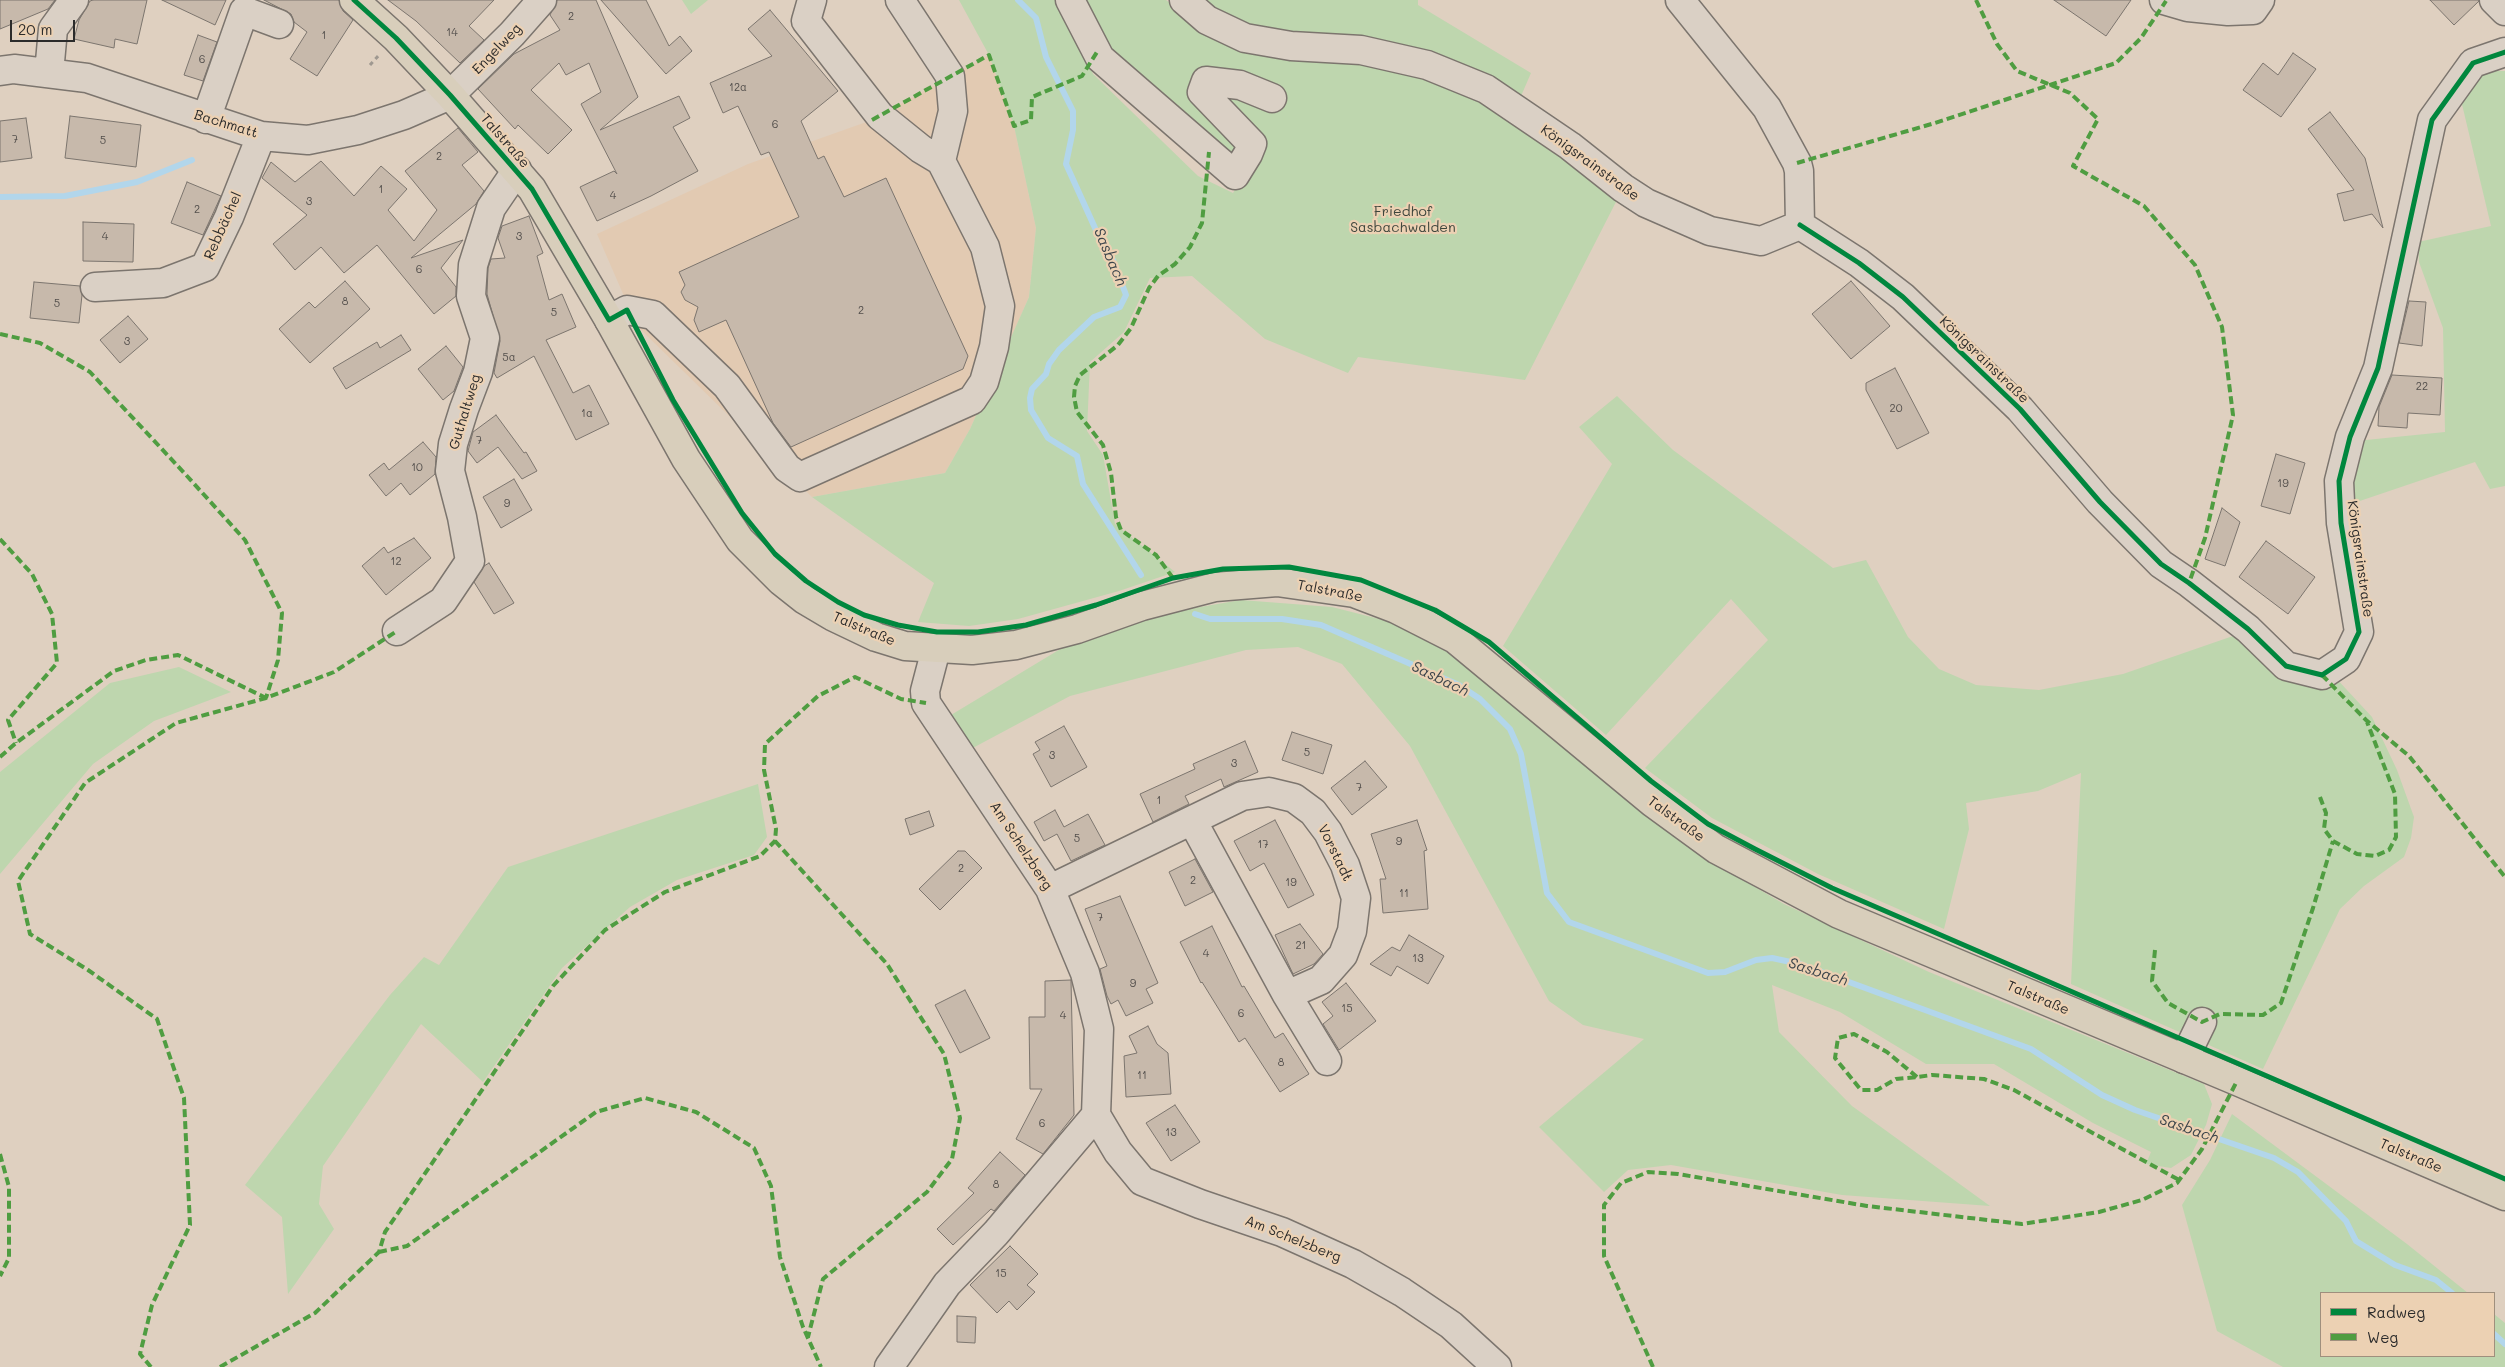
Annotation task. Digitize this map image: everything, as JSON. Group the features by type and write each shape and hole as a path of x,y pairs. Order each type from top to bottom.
{"main road":[{"name":"Talstraße","path":"354,0 396,38 450,94 517,170 537,197 701,482 740,540 761,564 805,600 853,626 905,646 972,650 1016,645 1077,629 1142,606 1214,587 1234,584 1277,582 1354,593 1396,610 1455,639 1653,803 1716,849 1839,914 2505,1196"}],"street":[{"path":"49,73 53,29 74,0"},
{"name":"Engelweg","path":"450,94 512,34 542,0"},
{"path":"609,320 627,310 653,315 727,386 787,468 800,477 972,400 984,382 994,347 1000,306 985,247 941,162 921,149 880,116 806,21 812,0"},
{"path":"900,0 950,76 953,111 941,162"},
{"path":"1070,0 1100,58 1235,175 1252,144 1202,92 1206,81 1240,85 1272,98"},
{"name":"Königsrainstraße","path":"1184,0 1207,20 1245,38 1291,46 1361,50 1427,65 1486,89 1570,146 1622,188 1646,203 1710,231 1761,241 1800,225 1903,296 2020,409 2100,502 2160,564 2189,583 2248,629 2286,666 2322,675 2346,660 2359,632 2341,523 2339,481 2350,437 2378,368 2432,120 2473,63 2505,52"},
{"path":"1680,0 1767,108 1797,163 1799,171 1800,225"},
{"path":"2164,0 2188,8 2228,11 2253,10 2260,0"},
{"path":"2494,0 2505,11"},
{"path":"206,119 238,5 279,24"},
{"name":"Bachmatt","path":"0,71 14,69 86,78 261,136 308,140 358,130 404,116 450,94"},
{"name":"Rebbächel","path":"95,287 163,283 205,267 229,217 261,136"},
{"name":"Guthaltweg","path":"397,631 444,601 470,561 462,516 450,471 454,444 464,409 478,372 485,338 471,296 473,265 491,208 517,170"},
{"name":"Am Schelzberg","path":"936,649 925,691 926,703 1050,889 1085,973 1099,1029 1096,1115 1118,1152 1142,1181 1200,1204 1282,1232 1353,1264 1402,1292 1450,1325 1497,1367"},
{"name":"Vorstadt","path":"1050,889 1193,822 1242,796 1269,792 1294,798 1313,812 1328,832 1345,865 1356,898 1352,931 1343,955 1321,980 1287,995"},
{"path":"1193,822 1287,995 1327,1061"},
{"path":"2184,1059 2202,1022"},
{"path":"889,1367 947,1284 996,1233 1096,1115"}],"shaded area":[{"path":"989,55 1014,126 1036,228 1029,297 970,429 945,473 812,497 637,326 597,234 748,164 872,120"}],"green space":[{"path":"682,0 708,0 691,14"},
{"name":"Friedhof Sasbachwalden","path":"959,0 1062,0 1093,74 1198,176 1233,193 1249,166 1105,51 1080,0 1166,0 1206,30 1419,75 1478,99 1618,198 1525,380 1358,357 1348,373 1265,339 1192,276 1150,278 1124,332 1090,362 1087,431 1103,455 1115,524 1175,572 1119,591 1018,619 969,626 918,622 934,583 812,497 945,473 970,429 1029,297 1036,228 1014,126 989,55"},
{"path":"1197,0 1418,0 1418,5 1531,73 1518,103 1234,23"},
{"path":"2485,71 2505,71 2505,486 2490,489 2475,462 2345,506 2356,441 2445,432 2443,328 2419,262 2418,242 2491,226 2460,96"},
{"path":"1617,396 1673,450 1833,568 1866,560 1908,637 1939,669 1976,685 2039,690 2123,674 2233,636 2269,667 2334,676 2372,717 2397,770 2414,817 2411,838 2404,857 2364,886 2340,909 2263,1069 2071,984 2081,773 2038,791 1966,803 1969,829 1944,929 1818,874 1712,818 1645,768 1768,640 1731,599 1606,735 1503,646 1612,464 1579,427"},
{"path":"1241,600 1332,607 1399,624 1448,649 1626,799 1714,863 1784,904 1929,972 2204,1084 2212,1104 2206,1125 2191,1155 2171,1168 2146,1164 2151,1152 2093,1123 1994,1064 1926,1064 1840,1012 1772,985 1779,1032 1852,1106 1990,1206 1842,1195 1671,1165 1628,1170 1604,1192 1539,1127 1644,1039 1583,1025 1549,1001 1410,746 1342,664 1298,647 1246,650 1070,696 969,750 946,718 1062,648 1159,614"},
{"path":"179,667 231,692 154,721 93,764 0,874 0,772 110,683"},
{"path":"758,784 767,837 754,855 677,880 630,907 562,968 483,1082 421,1024 323,1166 319,1204 334,1229 288,1294 282,1217 245,1185 390,995 424,957 439,965 508,867"},
{"path":"2232,1114 2407,1244 2467,1292 2320,1292 2320,1357 2495,1357 2495,1315 2505,1323 2505,1367 2283,1367 2217,1331 2182,1205 2210,1160"}],"building":[{"path":"0,0 55,0 48,9 0,29"},
{"path":"147,0 137,44 115,39 114,48 74,39 79,20 90,1"},
{"path":"162,0 226,0 215,25"},
{"path":"264,0 339,0 343,11 353,20 317,76 290,59 307,32 294,22 291,14"},
{"path":"388,0 494,0 469,26 484,40 460,63 416,21"},
{"path":"557,0 596,0 638,97 600,130 679,96 690,118 673,127 698,171 651,196 597,221 580,187 614,171 617,174 581,104 601,92 589,63 566,75 559,63 531,90 572,130 548,154 518,125 515,129 478,89 514,54 560,30 550,15"},
{"path":"601,0 646,0 669,46 680,36 692,51 666,74"},
{"path":"2054,0 2131,0 2106,36"},
{"path":"2430,0 2479,0 2479,1 2454,25"},
{"path":"770,10 838,91 801,121 818,159 824,156 844,197 886,178 968,356 963,369 791,447 773,423 726,320 699,332 694,320 698,307 685,300 681,292 685,285 679,272 799,217 769,152 761,155 738,106 723,113 710,83 772,56 748,29"},
{"path":"198,35 217,42 203,81 184,75"},
{"path":"2293,53 2316,69 2281,117 2243,90 2263,63 2278,75"},
{"path":"2330,112 2365,158 2383,228 2372,214 2344,221 2337,194 2354,190 2308,129"},
{"path":"70,116 141,125 136,167 65,158"},
{"path":"26,118 32,158 0,162 0,121"},
{"path":"458,128 478,152 462,165 484,191 476,204 411,258 463,240 441,268 456,287 456,296 434,314 377,245 344,273 321,247 295,270 273,244 307,215 262,178 271,162 295,182 321,161 354,196 381,166 407,189 388,210 414,241 437,210 405,171"},
{"path":"187,182 221,196 203,235 171,223"},
{"path":"529,216 543,253 537,256 549,300 562,294 576,327 546,340 573,393 589,385 609,424 576,440 534,356 497,378 494,373 500,341 487,294 488,268 491,259 505,258 498,238 502,226"},
{"path":"83,222 134,224 133,262 83,261"},
{"path":"345,281 370,309 310,363 279,329 309,302 315,308"},
{"path":"1851,281 1890,326 1851,359 1812,314"},
{"path":"34,282 80,286 82,295 79,323 30,318"},
{"path":"2409,301 2426,302 2422,346 2399,343"},
{"path":"128,316 148,339 120,363 100,340"},
{"path":"401,335 411,350 346,389 333,368 377,342 380,348"},
{"path":"446,346 463,367 454,391 443,400 418,369"},
{"path":"1895,368 1929,433 1897,449 1866,390 1866,383"},
{"path":"2392,375 2442,378 2440,415 2408,413 2407,428 2378,426 2379,407"},
{"path":"496,415 524,453 526,452 537,471 522,479 498,447 477,463 468,451 473,432"},
{"path":"423,442 436,457 435,474 410,495 401,483 386,496 369,475 384,463 389,470"},
{"path":"2276,454 2305,463 2290,514 2261,506"},
{"path":"514,479 532,510 501,528 483,497"},
{"path":"2222,508 2240,522 2225,566 2205,559"},
{"path":"414,538 431,558 386,595 362,566 384,547 388,553"},
{"path":"2266,541 2315,577 2288,614 2239,577"},
{"path":"489,563 514,603 494,614 474,582 484,566"},
{"path":"1064,726 1087,767 1051,787 1033,754 1040,750 1035,742"},
{"path":"1292,732 1332,745 1323,774 1282,760"},
{"path":"1245,741 1258,772 1224,787 1221,779 1185,796 1189,804 1153,822 1140,794 1195,769 1193,764"},
{"path":"1365,761 1387,787 1352,815 1331,788"},
{"path":"1055,810 1064,827 1088,814 1105,845 1071,861 1057,834 1044,841 1034,822"},
{"path":"929,811 934,826 910,835 905,819"},
{"path":"1275,820 1314,895 1288,908 1264,863 1250,871 1234,841"},
{"path":"1417,820 1427,850 1424,851 1428,909 1383,913 1380,879 1386,879 1371,834"},
{"path":"958,851 965,851 982,868 940,910 919,889"},
{"path":"1195,859 1213,892 1185,906 1169,872"},
{"path":"1120,896 1158,983 1146,989 1153,1003 1126,1016 1118,1000 1111,1004 1107,996 1100,969 1107,966 1085,909"},
{"path":"1300,924 1323,954 1314,964 1293,974 1275,935"},
{"path":"1212,926 1242,987 1244,986 1275,1038 1283,1033 1309,1074 1280,1092 1245,1038 1239,1042 1201,983 1180,942"},
{"path":"1409,935 1444,956 1428,984 1397,966 1391,976 1370,964 1392,947 1400,951"},
{"path":"1071,980 1074,1115 1043,1154 1016,1139 1042,1089 1030,1089 1029,1017 1045,1017 1045,981"},
{"path":"1346,983 1376,1021 1339,1050 1323,1024 1333,1016 1322,1002"},
{"path":"965,990 990,1038 960,1053 935,1005"},
{"path":"1148,1026 1157,1044 1168,1053 1171,1094 1126,1097 1124,1056 1137,1053 1129,1036"},
{"path":"1175,1105 1200,1142 1171,1161 1146,1123"},
{"path":"1000,1152 1025,1175 994,1211 991,1209 953,1245 937,1229 974,1193 968,1188"},
{"path":"1010,1246 1038,1274 1027,1285 1035,1292 1017,1310 1009,1301 997,1313 970,1285"},
{"path":"957,1316 976,1317 975,1343 957,1342"}],"waterway":[{"name":"Sasbach","path":"1018,0 1036,18 1046,57 1073,111 1073,130 1066,164 1100,239 1113,260 1126,295 1120,307 1094,317 1059,350 1049,364 1046,374 1032,389 1030,398 1031,410 1048,438 1077,456 1083,484 1141,575"},
{"path":"0,197 65,196 137,182 192,160"},
{"name":"Sasbach","path":"1195,614 1210,619 1282,619 1321,625 1459,685 1480,699 1510,729 1521,754 1547,893 1569,922 1708,973 1725,972 1756,960 1772,958 1800,964 2031,1049 2102,1095 2135,1110 2274,1158 2298,1172 2346,1221 2356,1241 2395,1265 2436,1280 2451,1292"},
{"name":"Sasbach","path":"2495,1335 2505,1344"}],"marked path":[{"path":"1976,0 1997,44 2017,71 2070,93 2098,119 2073,166 2144,206 2195,265 2222,327 2233,415 2205,538 2189,583"},
{"path":"1797,163 1935,123 2116,63 2141,38 2166,1"},
{"path":"872,120 989,55 1014,126 1031,120 1032,97 1082,76 1097,52"},
{"path":"1173,578 1156,555 1121,530 1116,517 1111,473 1103,445 1077,412 1074,397 1075,386 1080,375 1118,345 1131,328 1149,288 1158,276 1175,264 1190,247 1202,223 1209,152"},
{"path":"0,334 40,343 90,372 245,540 282,613 278,660 266,698"},
{"path":"0,539 32,574 52,614 57,663 8,720 16,743"},
{"path":"151,1367 140,1354 152,1305 190,1225 184,1098 157,1019 88,970 30,934 18,881 85,783 176,723 266,698 334,672 397,631"},
{"path":"0,757 16,743 114,671 146,660 178,655 266,698"},
{"path":"2322,675 2366,720 2409,756 2505,877"},
{"path":"220,1367 315,1313 379,1252 385,1232 553,986 605,930 665,892 760,856 775,841 776,829 764,770 765,744 818,696 855,677 901,699 926,703"},
{"path":"2320,797 2326,813 2324,829 2333,841 2357,854 2375,856 2389,850 2396,837 2395,794 2367,722"},
{"path":"775,841 887,964 944,1054 960,1118 952,1159 927,1192 823,1279 808,1337"},
{"path":"2155,950 2152,981 2168,1003 2202,1022 2220,1014 2263,1015 2281,1003 2333,841"},
{"path":"1917,1077 1887,1052 1854,1034 1838,1038 1835,1058 1861,1090 1877,1090 1896,1079 1917,1077 1932,1075 1984,1079 2014,1090 2179,1180"},
{"path":"1653,1367 1604,1256 1604,1205 1621,1183 1648,1172 1678,1174 1867,1206 2022,1224 2099,1212 2142,1200 2177,1183 2202,1149 2237,1081"},
{"path":"379,1252 407,1246 596,1112 645,1098 696,1112 754,1148 771,1186 780,1257 803,1327 821,1367"},
{"path":"0,1154 9,1187 9,1258 0,1276"}],"cycle path":[{"path":"354,0 396,38 450,95 532,189 609,320 627,310 673,400 742,513 775,554 806,581 838,602 864,615 898,625 937,632 978,632 1026,625 1096,605 1173,578 1223,569 1289,567 1361,580 1435,610 1489,642 1651,781 1708,824 1755,849 1832,888 2505,1179"},
{"path":"1800,225 1859,263 1903,297 2020,409 2100,502 2161,564 2189,583 2248,629 2286,666 2322,675 2346,659 2359,632 2341,523 2339,481 2350,437 2378,368 2432,120 2473,63 2505,52"}]}
